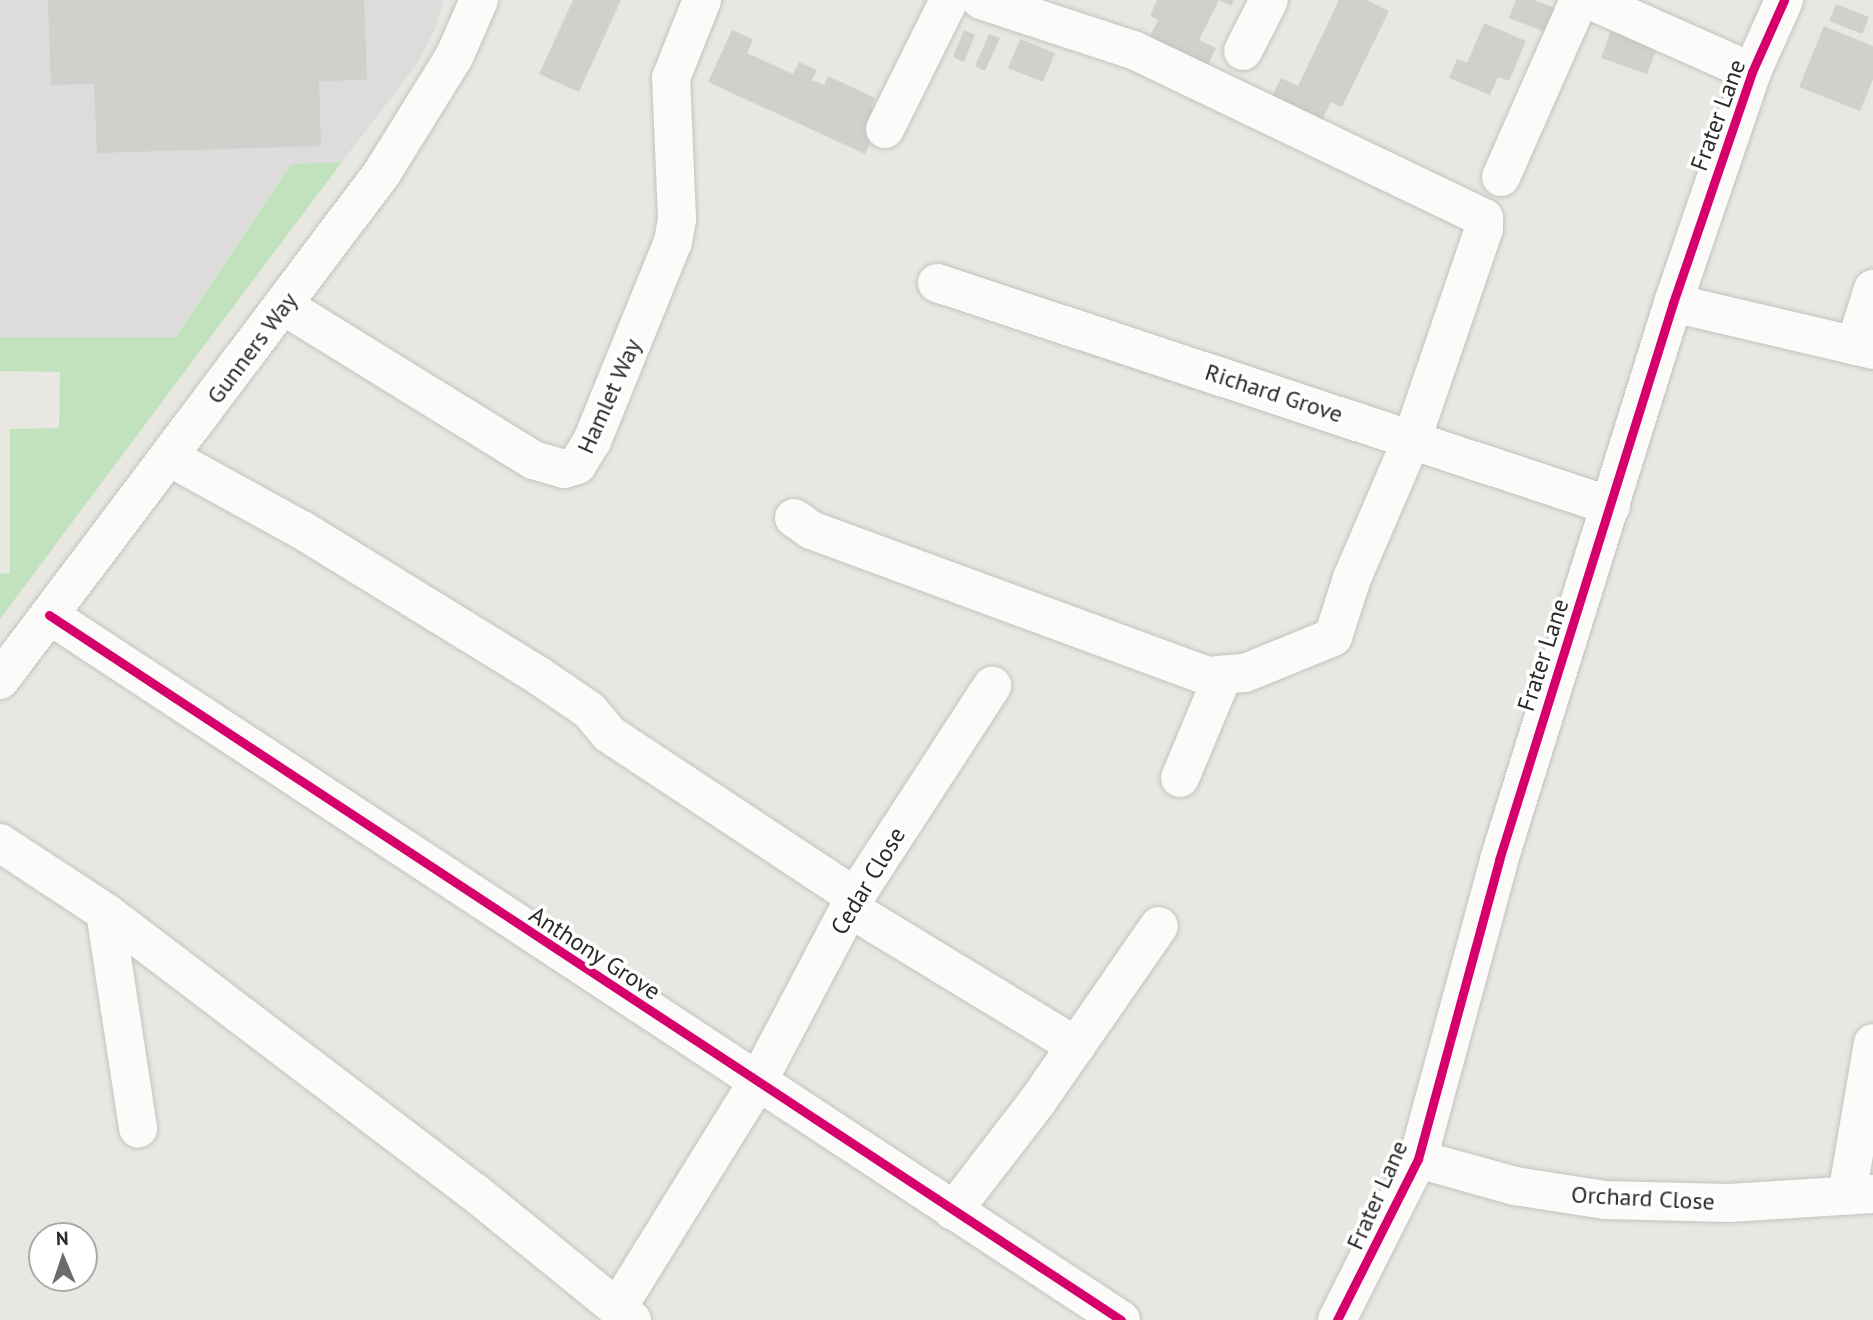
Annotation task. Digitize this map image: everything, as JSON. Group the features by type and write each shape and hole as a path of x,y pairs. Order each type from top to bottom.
{"street":[{"name":"Gunners Way","path":"0,680 382,173 454,57 479,0"},
{"name":"Hamlet Way","path":"284,306 533,460 564,469 577,465 592,441 673,242 677,202 671,78 702,0"},
{"path":"885,130 949,0"},
{"path":"794,518 811,530 1106,640 1208,676 1223,675 1271,666 1333,637 1352,578 1412,439 1484,229 1483,218 1133,50 981,0"},
{"path":"1243,51 1269,0"},
{"path":"1501,177 1579,0"},
{"path":"1590,0 1752,72"},
{"name":"Frater Lane","path":"1337,1320 1418,1159 1499,859 1673,303 1752,72 1784,0"},
{"name":"Richard Grove","path":"937,283 1611,506"},
{"path":"1673,303 1864,348 1873,289"},
{"path":"169,457 302,530 539,676 589,710 609,734 852,902 1076,1046"},
{"name":"Anthony Grove","path":"49,615 1121,1320"},
{"path":"1180,778 1223,675"},
{"name":"Cedar Close","path":"625,1313 757,1083 852,902 992,685"},
{"path":"0,843 105,912 473,1191 625,1313"},
{"path":"105,912 138,1128"},
{"path":"953,1211 1076,1046 1159,926"},
{"path":"1860,1194 1873,1044"},
{"name":"Orchard Close","path":"1418,1159 1516,1186 1605,1200 1729,1203 1860,1194"}],"shaded area":[{"path":"0,0 443,0 435,29 417,64 342,162 291,164 176,337 0,337"}],"green space":[{"path":"342,162 0,619 0,574 10,573 10,429 59,428 60,372 0,371 0,337 176,337 291,164"}],"building":[{"path":"48,0 364,0 367,80 319,81 321,146 97,153 94,84 51,85"},
{"path":"573,0 621,0 579,92 539,74"},
{"path":"1157,0 1219,0 1199,40 1216,48 1205,72 1147,43 1158,20 1150,16"},
{"path":"1219,0 1234,0 1231,6"},
{"path":"1339,0 1367,0 1389,11 1342,107 1331,102 1319,126 1269,103 1281,78 1298,86"},
{"path":"1516,0 1534,0 1560,10 1550,34 1509,18"},
{"path":"1836,4 1869,17 1862,34 1829,21"},
{"path":"1484,23 1526,41 1509,81 1498,77 1490,95 1449,78 1457,59 1467,63"},
{"path":"1824,26 1873,46 1873,79 1860,111 1799,87"},
{"path":"732,30 753,39 747,53 793,74 799,62 817,70 812,80 824,85 828,76 875,98 871,108 883,113 865,154 708,82"},
{"path":"964,30 975,35 964,62 953,57"},
{"path":"1611,31 1657,48 1647,74 1601,58"},
{"path":"989,34 1000,38 985,71 975,66"},
{"path":"1020,39 1055,53 1043,82 1008,68"}],"cycle path":[{"path":"1337,1320 1418,1159 1499,860 1673,303 1752,72 1784,0"},
{"path":"49,615 1121,1320"}]}
